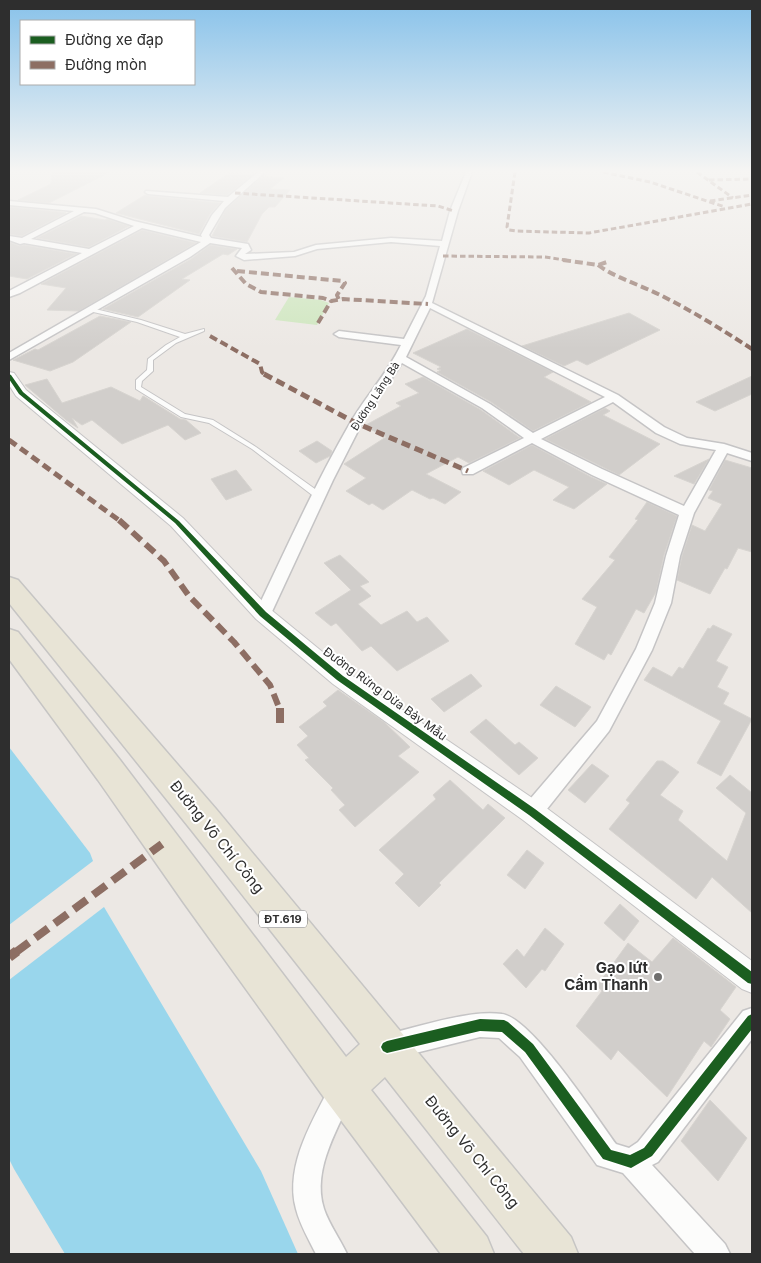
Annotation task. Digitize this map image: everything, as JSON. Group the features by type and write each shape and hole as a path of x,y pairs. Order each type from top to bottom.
{"main road":[{"name":"Đường Võ Chí Công","path":"9,586 204,820 554,1254"},
{"path":"9,639 109,770 190,883 343,1088 470,1254"},
{"path":"343,1088 387,1047"}],"street":[{"path":"9,247 41,231"},
{"path":"9,294 130,231"},
{"path":"166,231 208,241 230,242 245,246 246,250 240,254 240,256 244,257 295,254 316,247 392,240 446,244"},
{"path":"207,231 206,234 208,241"},
{"name":"Đường Lăng Bà","path":"263,614 319,496 356,424 409,343 428,304 449,231"},
{"path":"9,238 90,252"},
{"path":"9,357 187,255 208,241"},
{"path":"428,304 614,397 660,430 684,441 724,448 752,457"},
{"path":"339,334 409,343"},
{"path":"400,358 486,406 531,438 597,472 687,513"},
{"name":"Đường Rừng Dừa Bảy Mẫu","path":"9,376 22,394 177,522 263,614 340,678 532,812 752,979"},
{"path":"468,471 614,397"},
{"path":"532,812 603,726 644,650 663,603 673,556 687,513 724,448"},
{"path":"631,1162 648,1152 752,1020"},
{"path":"387,1047 480,1025 504,1026 529,1048 607,1155 631,1162 715,1254"},
{"path":"332,1254 309,1207 308,1170 319,1135 343,1088"}],"lane":[{"path":"92,310 139,321 184,336"},
{"path":"202,330 184,336 150,360 150,371 139,380 138,388 183,416 211,421 254,448 319,496"}],"green space":[{"path":"289,297 321,300 329,303 317,325 275,320"}],"water":[{"path":"9,747 90,853 93,861 9,925"},
{"path":"104,907 261,1171 298,1254 65,1254 14,1169 9,1159 9,980"}],"building":[{"path":"9,231 32,231 22,236 9,234"},
{"path":"51,231 120,231 89,247 37,238"},
{"path":"140,231 196,243 79,311 47,310 66,288 41,284"},
{"path":"187,231 201,231 199,234"},
{"path":"215,231 253,231 247,242 212,236"},
{"path":"9,242 19,246 24,245 76,254 27,279 9,276"},
{"path":"210,245 237,249 228,255 223,254 182,279 190,280 138,317 103,309 191,259"},
{"path":"629,313 660,330 587,365 577,360 564,366 522,346"},
{"path":"100,316 131,322 73,362 50,371 13,360 35,349 38,350"},
{"path":"467,329 553,372 544,377 591,402 533,431 491,402 437,372 441,370 437,369 441,367 413,353"},
{"path":"752,376 752,394 715,411 696,402"},
{"path":"423,377 481,410 520,438 469,463 458,457 426,474 461,492 445,504 412,490 383,510 372,503 369,505 346,491 366,478 344,464 386,437 364,426 401,406 396,403 419,393 405,384"},
{"path":"47,379 62,403 111,387 140,401 143,396 145,397 180,419 186,420 201,433 185,440 168,425 122,444 92,420 82,425 72,418 78,428 25,385"},
{"path":"605,408 610,411 603,415 660,444 619,475 545,439"},
{"path":"317,441 332,451 330,456 316,463 299,451"},
{"path":"532,445 607,484 574,509 553,500 569,487 534,470 509,485 483,471"},
{"path":"709,459 694,484 674,476"},
{"path":"725,460 752,468 752,552 738,548 727,569 725,568 710,594 677,580 692,525 705,531 722,504 708,498 713,491 709,490"},
{"path":"236,470 252,490 226,500 211,479"},
{"path":"647,502 677,516 664,555 656,592 644,613 636,609 611,655 608,653 604,660 575,644 597,607 582,599 615,560 609,557 638,520 635,519"},
{"path":"340,555 369,582 360,586 371,596 358,604 381,625 407,611 417,622 427,617 449,641 397,671 371,646 362,651 336,623 331,626 315,613 351,590 324,563"},
{"path":"713,625 732,634 716,661 728,667 717,687 729,693 723,704 752,719 721,776 697,763 721,721 644,680 653,667 672,677 679,667 683,669 708,628 710,629"},
{"path":"471,674 482,686 444,712 431,699"},
{"path":"556,686 591,707 575,727 540,705"},
{"path":"338,690 384,722 410,747 398,756 419,772 355,827 339,810 345,805 331,790 333,788 305,760 309,758 297,745 308,736 299,727 327,706 323,702"},
{"path":"486,719 515,745 519,742 538,758 519,775 470,732"},
{"path":"657,761 663,761 679,772 660,795 683,811 678,820 727,861 746,813 716,788 730,775 752,793 752,913 712,877 696,899 609,829 630,803 626,800"},
{"path":"592,764 609,776 585,803 568,790"},
{"path":"450,780 483,810 488,804 505,818 439,883 441,885 419,907 395,883 404,874 379,850 436,799 433,795"},
{"path":"527,850 544,863 525,889 507,875"},
{"path":"620,904 639,921 624,941 604,923"},
{"path":"545,928 564,944 545,971 542,969 526,988 503,964 517,949 524,957"},
{"path":"673,938 736,987 720,1010 730,1019 711,1047 704,1041 667,1097 618,1050 611,1060 576,1026 602,991 597,986 628,943 652,962"},
{"path":"710,1100 747,1138 718,1181 681,1141"}],"marked path":[{"path":"516,231 589,233 601,231"},
{"path":"443,256 545,257 598,265 607,262"},
{"path":"598,265 612,275 634,282 700,315 752,349"},
{"path":"232,268 250,287 270,294 323,298 331,301 343,299 428,304"},
{"path":"237,271 343,281 345,283 337,295 339,300"},
{"path":"318,323 331,301"},
{"path":"210,336 260,364 262,372 268,377 356,423 468,471"},
{"path":"9,440 120,521 164,561 189,596 234,642 270,685 280,707 280,723"},
{"path":"9,957 162,844"}],"cycle path":[{"path":"9,376 21,393 177,522 263,614 340,678 532,812 752,979"},
{"path":"387,1047 480,1025 504,1026 529,1048 607,1155 631,1162 648,1152 752,1020"}],"place":[{"name":"Gạo lứt Cẩm Thanh","path":"658,977"}]}
